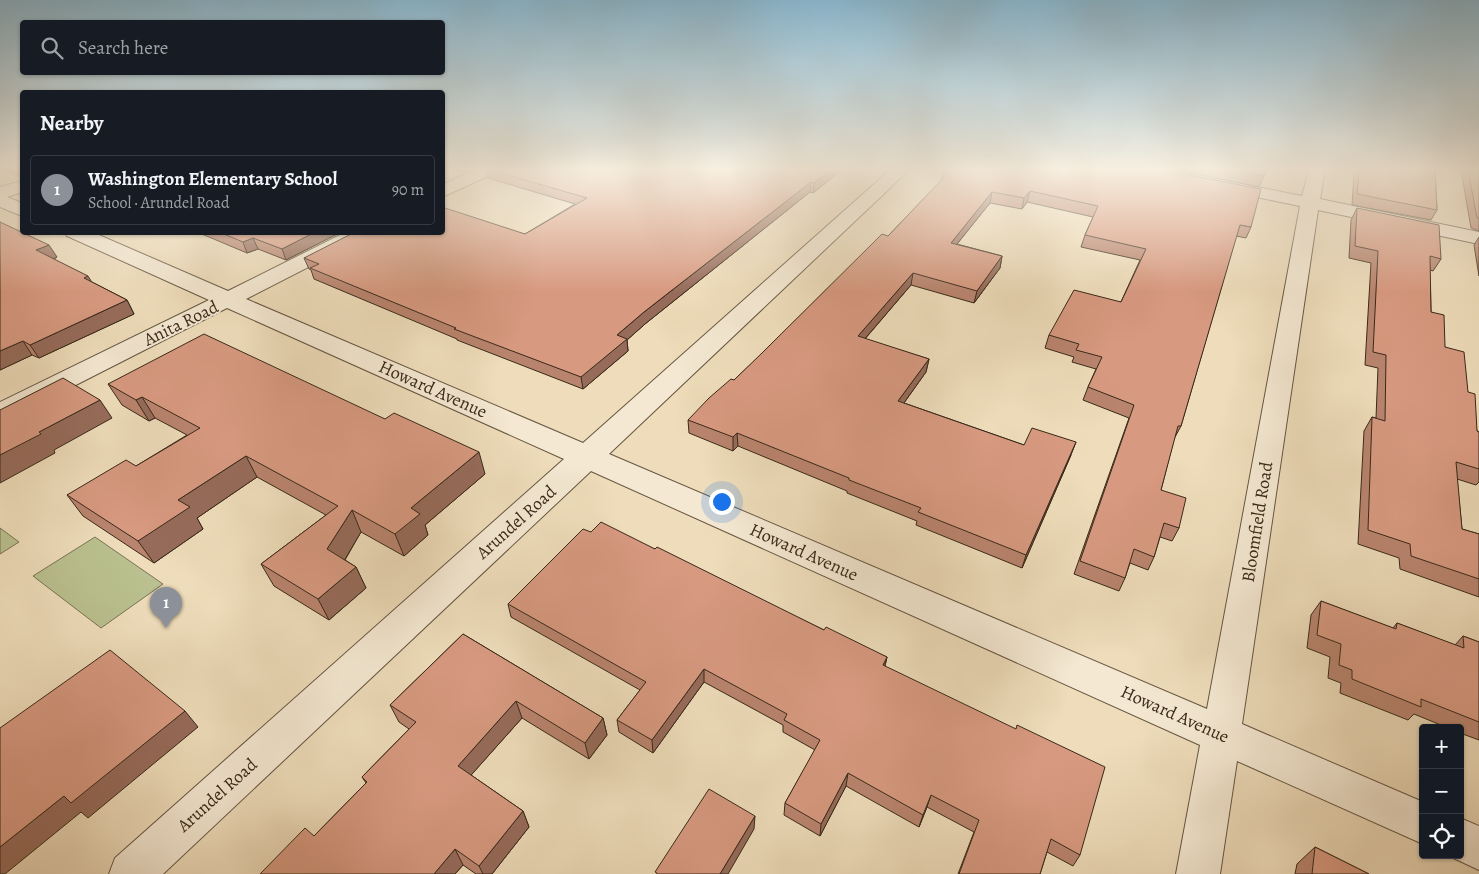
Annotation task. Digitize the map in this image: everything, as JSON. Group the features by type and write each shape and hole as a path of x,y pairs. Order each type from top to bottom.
{"street":[{"name":"Arundel Road","path":"131,874 855,211"},
{"name":"Bloomfield Road","path":"1198,874 1309,211"},
{"path":"1348,211 1479,238"},
{"name":"Howard Avenue","path":"81,235 1419,821"},
{"name":"Anita Road","path":"0,413 356,235"},
{"path":"1464,841 1479,848"}],"green space":[{"path":"0,528 19,542 0,554"},
{"path":"95,537 163,584 101,628 33,576"}],"building":[{"path":"445,211 454,211 525,234 565,211 774,211 617,335 627,339 581,377 454,329 456,328 310,268 319,264 304,258 349,235 445,235"},
{"path":"912,211 977,211 951,243 1002,256 977,291 913,273 858,336 929,359 898,401 1024,445 1032,428 1076,442 1026,555 918,512 921,508 737,433 733,437 688,420 709,398 731,379 734,380 882,234 888,236"},
{"path":"1096,211 1255,211 1251,227 1240,225 1181,426 1178,426 1161,490 1186,498 1179,528 1164,523 1154,557 1134,549 1125,578 1080,561 1134,405 1088,387 1102,357 1076,350 1079,344 1049,335 1074,290 1121,302 1146,249 1085,235"},
{"path":"1357,211 1370,211 1439,225 1441,259 1430,256 1431,312 1444,315 1445,347 1464,352 1468,392 1475,394 1477,431 1479,432 1479,469 1456,462 1462,529 1479,534 1479,579 1411,556 1410,544 1368,530 1372,417 1385,421 1386,355 1373,352 1378,251 1355,246"},
{"path":"1476,211 1479,211 1479,219"},
{"path":"0,222 20,231 20,235 28,235 49,245 36,250 88,276 84,278 127,300 30,345 23,341 0,351"},
{"path":"226,235 309,235 282,249 253,238 243,242"},
{"path":"204,334 385,419 394,413 479,452 411,508 420,514 395,534 352,510 327,549 356,567 318,599 261,564 338,506 246,456 178,500 190,507 138,541 67,495 126,460 136,466 200,428 142,397 136,400 108,384"},
{"path":"63,378 100,400 0,455 0,410"},
{"path":"601,522 655,549 657,547 824,630 826,627 887,657 883,665 1016,729 1017,725 1105,767 1080,855 1051,839 1040,874 959,874 979,820 931,795 923,815 848,773 821,824 785,803 820,740 784,720 787,714 704,669 652,740 617,720 646,682 508,604 583,529 591,532"},
{"path":"1321,601 1396,629 1397,623 1464,648 1463,636 1479,642 1479,722 1421,699 1421,707 1352,679 1352,670 1339,665 1341,644 1317,635"},
{"path":"463,634 603,718 585,743 516,701 458,766 523,811 479,866 455,849 434,874 260,874 305,828 314,836 367,782 362,777 416,722 390,705"},
{"path":"110,650 185,711 71,803 64,796 0,847 0,728"},
{"path":"709,789 755,816 720,874 657,874 655,872"},
{"path":"1315,847 1369,874 1312,874"}],"place":[{"name":"Washington Elementary School","path":"166,628"}]}
